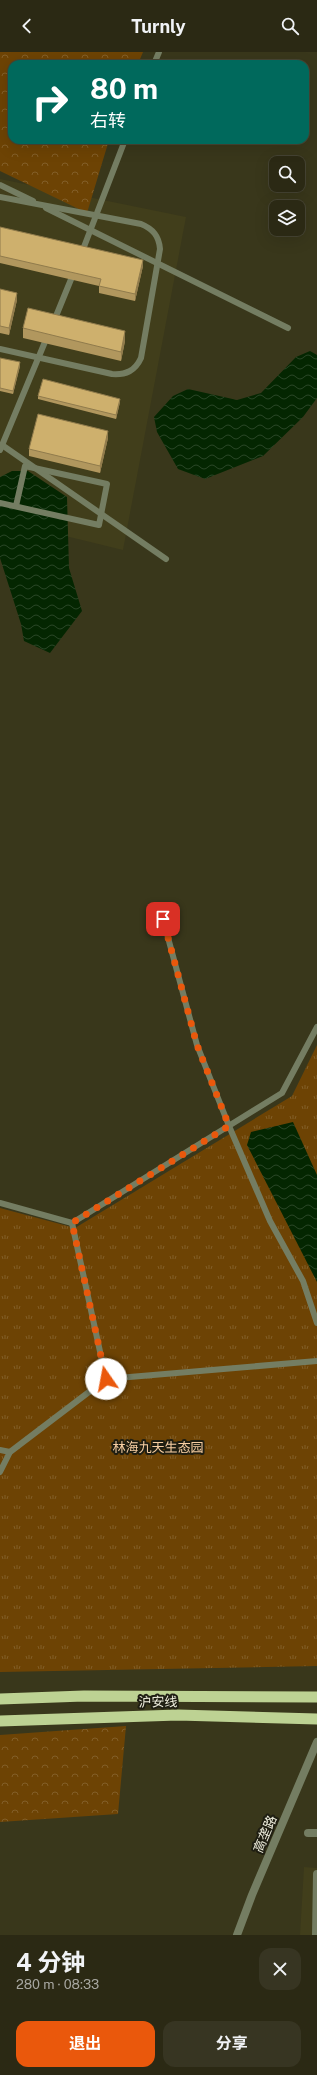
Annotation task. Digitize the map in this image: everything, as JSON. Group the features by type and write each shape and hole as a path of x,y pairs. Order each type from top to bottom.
{"highway":[{"name":"沪安线","path":"0,1699 84,1696 317,1697"},
{"name":"沪安线","path":"0,1721 178,1715 317,1719"}],"street":[{"name":"高垄路","path":"237,1935 252,1895 317,1742"},
{"path":"308,1833 317,1834"},
{"path":"316,1935 317,1874"}],"lane":[{"path":"78,261 123,144"},
{"path":"0,185 288,328"},
{"path":"0,197 141,224 148,227 157,236 160,249 142,358 137,366 131,371 118,375 112,374 0,349"},
{"path":"75,268 1,448 166,559"},
{"path":"0,503 99,525 107,484 25,466 16,506"},
{"path":"163,919 197,1045 229,1126 270,1221 303,1281 317,1323"},
{"path":"0,1203 72,1223 282,1093 317,1027"},
{"path":"72,1223 106,1379"},
{"path":"0,1472 10,1452 106,1379 317,1361"},
{"path":"0,1450 10,1452"}],"shaded area":[{"path":"0,179 186,217 123,550 0,520"},
{"path":"304,1867 317,1868 317,1935 300,1935"}],"green space":[{"path":"0,52 143,52 140,60 8,60 8,144 108,144 87,213 0,171"},
{"name":"林海九天生态园","path":"317,1045 317,1666 0,1672 0,1208 75,1228 292,1096"},
{"path":"126,1726 118,1814 0,1822 0,1735"}],"water":[{"path":"310,351 317,355 317,398 303,417 263,456 205,479 178,469 157,432 154,417 173,396 188,389 237,400 261,393 296,357"},
{"path":"12,471 28,471 67,497 69,568 82,611 50,653 24,641 21,624 0,558 0,477"},
{"path":"293,1122 317,1175 317,1282 247,1145 251,1132"}],"building":[{"path":"0,227 143,260 135,294 99,286 101,279 0,256"},
{"path":"0,289 17,293 9,328 0,326"},
{"path":"28,308 125,331 121,352 23,328"},
{"path":"0,358 20,362 13,391 0,388"},
{"path":"43,379 120,399 116,415 38,396"},
{"path":"38,414 108,431 100,466 29,449"}],"route":[{"path":"106,1379 72,1223 229,1126 197,1045 163,919"}]}
